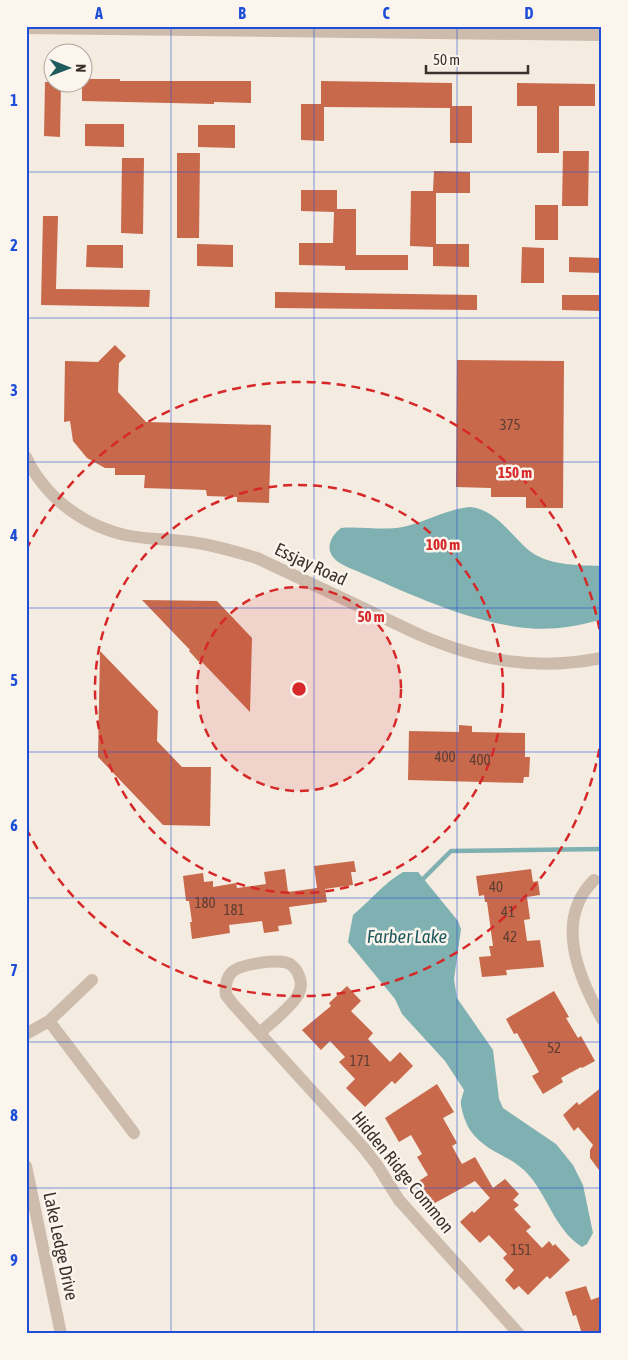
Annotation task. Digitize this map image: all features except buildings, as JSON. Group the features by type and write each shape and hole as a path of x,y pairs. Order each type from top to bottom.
{"street":[{"path":"26,28 526,30 602,35"},
{"name":"Essjay Road","path":"26,457 40,481 53,496 82,518 103,528 127,535 199,543 256,558 420,635 447,647 474,655 533,664 578,662 602,658"},
{"path":"594,880 578,900 573,915 572,928 575,953 580,972 590,997 602,1019"},
{"name":"Hidden Ridge Common","path":"260,1032 292,1003 301,987 300,978 295,969 289,964 279,961 232,971 227,978 226,994 260,1032 363,1147 399,1200 519,1334"},
{"path":"26,1034 49,1021 92,980"},
{"path":"49,1021 134,1133"},
{"name":"Lake Ledge Drive","path":"26,1166 61,1334"}],"water":[{"path":"470,507 480,509 497,519 526,548 542,558 567,564 602,566 602,617 599,620 578,625 548,629 517,627 497,623 459,613 402,591 344,565 336,560 331,553 331,541 341,528 387,529 403,527 453,510"},
{"name":"Farber Lake","path":"403,872 418,872 458,921 461,929 454,979 457,998 493,1050 499,1099 503,1108 556,1144 573,1165 583,1185 593,1233 587,1244 582,1247 572,1239 557,1221 540,1190 525,1171 476,1138 464,1118 461,1100 464,1090 445,1061 402,1014 395,999 348,942 353,915 384,886"}],"waterway":[{"path":"423,879 451,851 602,849"}]}
